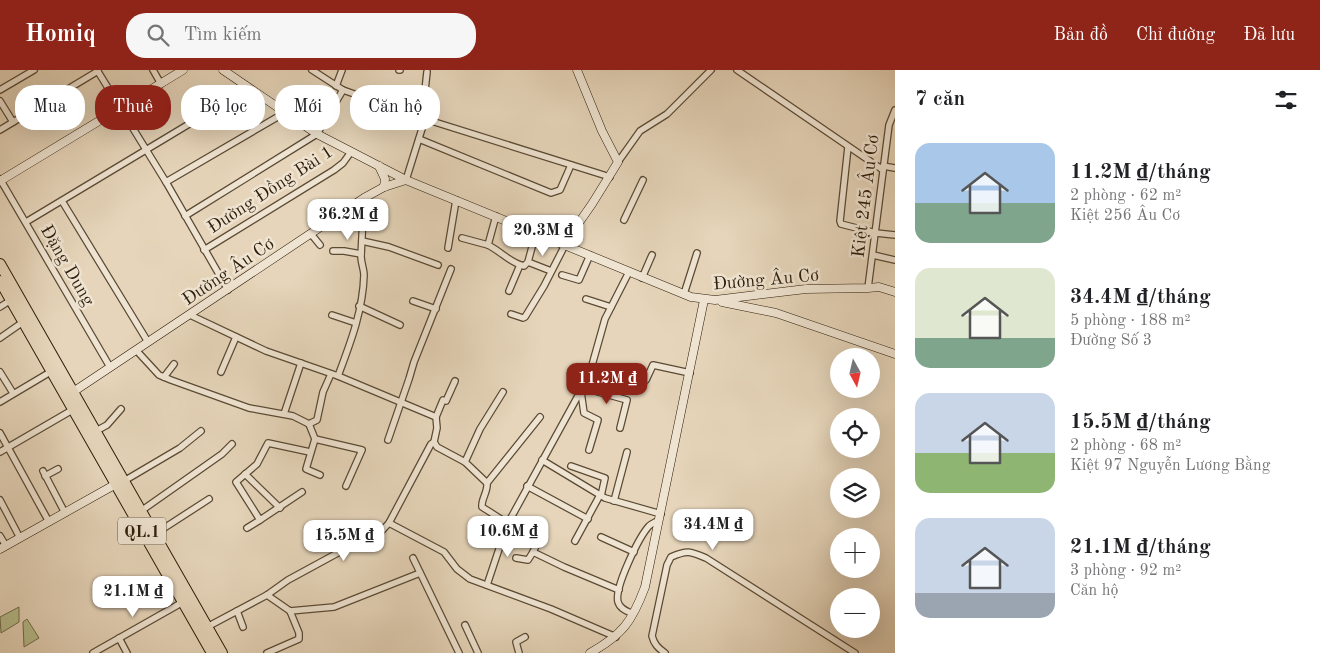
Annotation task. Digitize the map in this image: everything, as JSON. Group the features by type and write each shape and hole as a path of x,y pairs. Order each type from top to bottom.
{"highway":[{"name":"QL.1","path":"0,264 70,394 74,409 222,653"},
{"name":"QL.1","path":"0,281 52,371 96,431 120,482 142,511 149,531 183,602 212,653"}],"street":[{"path":"0,90 34,70"},
{"path":"153,70 161,84 183,70"},
{"path":"223,70 245,85"},
{"path":"312,70 334,85"},
{"path":"336,85 342,70"},
{"path":"577,70 602,131 618,162"},
{"path":"511,314 524,318 565,244 618,162 640,132 667,114 711,70"},
{"path":"737,70 848,147 883,168 895,168"},
{"path":"0,130 98,71 106,85"},
{"path":"426,85 427,72"},
{"path":"340,88 350,93"},
{"path":"185,216 317,134 343,90"},
{"path":"0,101 13,122"},
{"name":"Kiệt 245 Âu Cơ","path":"868,288 883,168 895,110"},
{"path":"166,182 275,118"},
{"path":"0,180 95,123"},
{"path":"440,124 610,177"},
{"path":"26,222 181,129"},
{"path":"134,130 228,290"},
{"path":"311,130 406,180 421,130"},
{"path":"419,139 552,193 560,190 571,164"},
{"path":"848,147 841,224 876,233 895,234"},
{"name":"Đường Đồng Bài 1","path":"204,250 334,170 343,163 351,152"},
{"path":"379,166 385,179 384,187"},
{"name":"Đặng Dung","path":"0,180 110,367"},
{"name":"Đường Âu Cơ","path":"70,394 364,198 384,187 406,180 565,244 642,278 704,300 806,289 879,287 895,292"},
{"path":"624,220 643,180"},
{"path":"308,424 317,420 323,392 335,375 356,323 364,273 361,254 364,198"},
{"path":"448,248 456,200"},
{"path":"62,201 148,342"},
{"path":"488,245 496,216"},
{"path":"462,238 488,245 500,251 510,261 524,266 528,262 536,232"},
{"path":"311,234 320,245"},
{"path":"362,242 388,247 438,265"},
{"path":"333,251 344,250 361,254"},
{"path":"684,294 697,253"},
{"path":"642,278 652,254"},
{"path":"562,275 579,280 590,255"},
{"path":"873,255 895,260"},
{"path":"528,262 551,271"},
{"path":"509,291 520,265"},
{"path":"388,440 414,362 451,269"},
{"path":"487,585 507,526 527,486 587,383 605,318 629,272"},
{"path":"586,299 611,307"},
{"path":"0,307 11,300"},
{"path":"590,653 616,637 633,614 645,587 704,300"},
{"path":"715,300 776,313 895,354"},
{"path":"413,301 436,309"},
{"path":"359,306 400,325"},
{"path":"190,315 266,351 335,375 436,417"},
{"path":"332,315 356,323"},
{"path":"0,338 23,322"},
{"path":"221,372 236,337"},
{"path":"136,350 159,375 250,408 293,416 308,424 315,439 306,469 320,475"},
{"path":"284,414 301,363"},
{"path":"164,377 174,364"},
{"path":"631,377 646,380 653,365 690,373"},
{"path":"0,402 52,371"},
{"path":"0,372 13,393"},
{"path":"207,627 267,595 288,580 345,549 366,543 376,537 389,523 431,444 434,442 437,428 436,417 443,400 446,401 455,381"},
{"path":"582,390 627,400 620,428"},
{"path":"582,390 584,414 598,420 589,450"},
{"path":"465,462 480,429 503,392"},
{"path":"0,452 74,409"},
{"path":"96,431 107,425 121,409"},
{"path":"487,484 540,417"},
{"path":"0,536 3,548 180,448 201,431"},
{"path":"0,433 49,522"},
{"path":"315,439 362,450 346,486"},
{"path":"434,442 437,447 465,462 487,484 488,490 481,504 482,507 504,521 507,526"},
{"path":"260,520 236,484 236,481 259,461 268,443 310,452"},
{"path":"142,511 222,454 232,444"},
{"path":"614,500 627,452"},
{"path":"542,460 600,496 660,517"},
{"path":"571,466 605,478 600,496 575,541"},
{"path":"58,469 44,473 65,513"},
{"path":"245,474 280,508"},
{"path":"527,486 588,519"},
{"path":"247,528 302,492"},
{"path":"149,531 209,499"},
{"path":"0,500 20,538"},
{"path":"633,614 620,607 617,601 619,590 634,552 650,525 660,517"},
{"path":"389,523 444,552 457,569 470,579 552,608 616,637"},
{"path":"516,558 528,560 535,553 544,529"},
{"path":"602,537 634,552"},
{"path":"665,653 653,642 652,636 667,565 671,557 690,551 714,563 855,653"},
{"path":"535,553 619,590"},
{"path":"413,558 459,653"},
{"path":"290,611 334,607 420,572"},
{"path":"267,595 290,611 300,638 268,653"},
{"path":"93,653 183,602"},
{"path":"237,611 243,627"},
{"path":"465,625 478,653"},
{"path":"520,653 516,642 525,637"},
{"path":"119,638 127,653"}],"green space":[{"path":"19,607 19,622 1,633 0,617"},
{"path":"27,619 39,638 24,647 23,622"}]}
